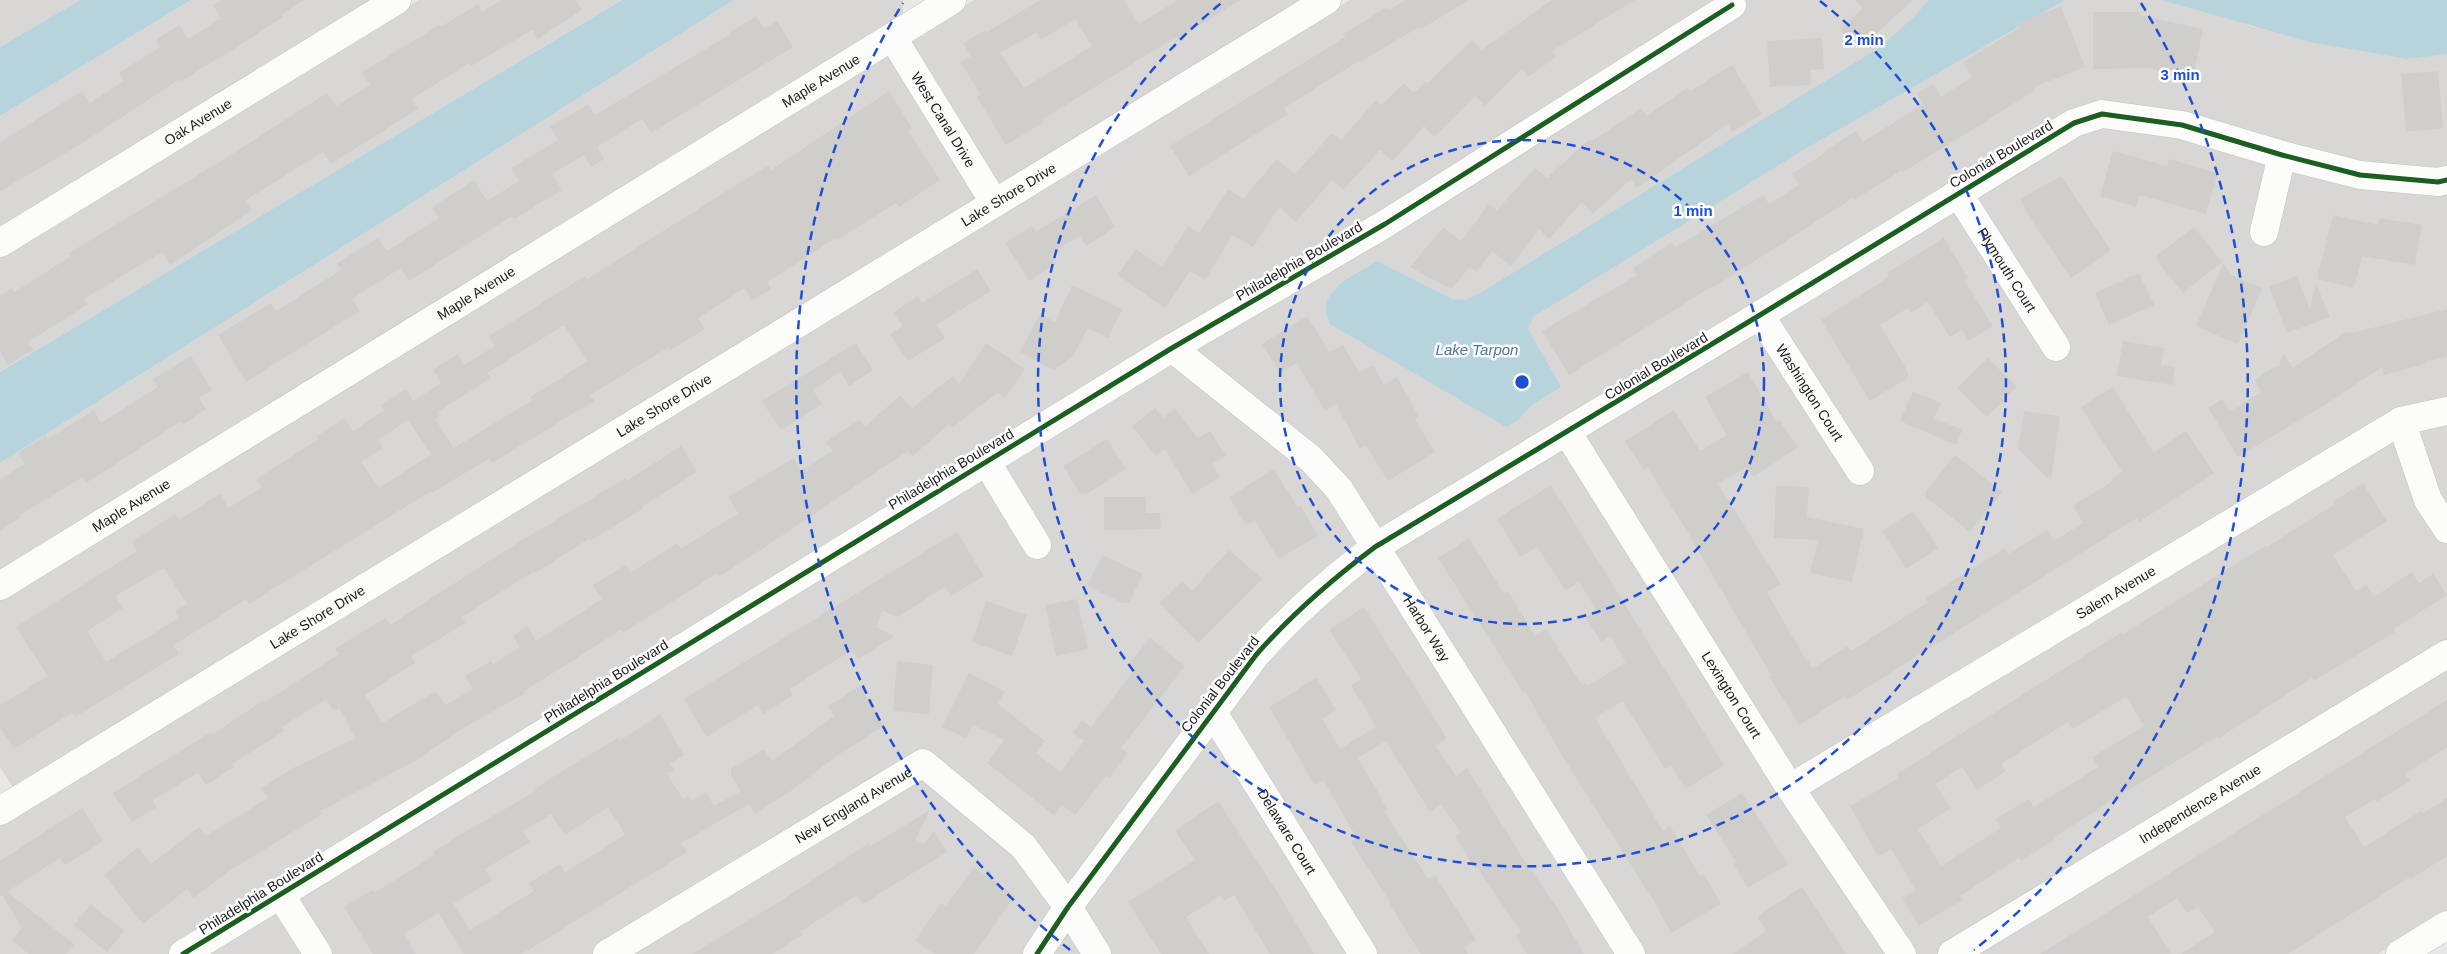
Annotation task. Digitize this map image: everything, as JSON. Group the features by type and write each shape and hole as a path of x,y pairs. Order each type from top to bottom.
{"street":[{"name":"Oak Avenue","path":"0,243 397,0"},
{"name":"Maple Avenue","path":"0,586 907,20 952,0"},
{"name":"Lake Shore Drive","path":"4,801 1327,0"},
{"name":"Philadelphia Boulevard","path":"183,954 1172,348 1385,224 1732,5"},
{"name":"West Canal Drive","path":"907,20 994,202"},
{"name":"Colonial Boulevard","path":"1037,954 1068,907 1212,711 1256,655 1287,620 1328,583 1375,547 1760,316 2074,123 2102,114 2182,125 2282,155 2360,175 2438,182 2447,180"},
{"path":"2264,232 2282,155"},
{"name":"Plymouth Court","path":"1958,193 2056,347"},
{"name":"Washington Court","path":"1760,316 1860,471"},
{"name":"Harbor Way","path":"1172,348 1311,459 1339,488 1631,954"},
{"name":"Salem Avenue","path":"1790,788 2401,421 2447,411"},
{"path":"2401,421 2428,500 2447,529"},
{"name":"Lexington Court","path":"1567,432 1790,788 1902,954"},
{"path":"986,461 1037,545"},
{"name":"Independence Avenue","path":"1952,954 2447,654"},
{"name":"Delaware Court","path":"1212,711 1363,954"},
{"name":"New England Avenue","path":"607,954 922,763 1024,846 1068,907"},
{"path":"280,894 318,954"},
{"path":"1068,907 1097,954"},
{"path":"2400,954 2447,925"}],"shaded area":[{"path":"0,0 80,0 0,47"},
{"path":"191,0 374,0 0,229 0,116"},
{"path":"419,0 622,0 0,372 0,257"},
{"path":"734,0 903,0 903,16 0,572 0,463"},
{"path":"974,0 1304,0 997,186 908,42 917,35 924,36 924,30"},
{"path":"1350,0 1932,0 1900,35 1727,146 1465,304 1331,298 1523,319 1802,151 2062,0 2187,0 2253,27 2447,37 2447,911 2378,954 0,954 0,825"},
{"path":"890,53 980,197 14,789 0,767 0,599"}],"water":[{"path":"80,0 191,0 0,116 0,47"},
{"path":"622,0 734,0 0,463 0,372"},
{"name":"Lake Tarpon","path":"1928,0 2065,0 1802,151 1533,317 1528,329 1561,387 1532,405 1518,420 1506,427 1330,324 1326,312 1327,302 1331,294 1348,279 1377,261 1452,299 1465,300 1480,293 1879,48 1917,14"},
{"path":"2161,0 2447,0 2447,54 2407,59 2310,42"}],"building":[{"path":"222,0 304,0 282,14 283,17 229,52 181,81 180,79 78,146 0,191 0,142 82,91 90,103 124,81 119,73 160,47 156,40 179,25 188,39 221,18 213,5"},
{"path":"502,0 575,0 582,10 538,39 532,30 471,66 469,63 412,99 418,109 331,164 323,152 246,200 252,210 170,265 162,252 84,299 88,304 28,342 33,350 8,365 0,351 0,295 12,288 15,292 71,256 69,253 221,161 327,93 336,106 370,85 362,72 441,24 442,26 478,4 482,12"},
{"path":"1040,0 1124,0 1139,24 1178,0 1241,0 1177,39 1176,37 1043,119 1044,122 1006,145 977,97 981,94 960,62 971,56 963,43 986,30 987,32","holes":["1075,19 1092,46 1024,88 1000,53 1037,32 1041,40"]},
{"path":"1406,0 1468,0 1420,30 1419,27 1359,61 1284,108 1288,114 1189,176 1170,146 1345,37 1343,34 1387,7 1389,10"},
{"path":"1552,0 1635,0 1552,51 1556,57 1528,77 1522,69 1485,106 1475,96 1434,137 1424,126 1393,161 1380,150 1343,190 1332,180 1296,222 1279,207 1253,247 1233,235 1205,280 1190,271 1165,308 1118,275 1136,249 1162,267 1188,226 1199,233 1228,189 1243,199 1277,159 1295,174 1332,133 1341,140 1376,100 1382,105 1404,83 1414,93 1426,81 1428,83 1472,40 1481,50"},
{"path":"1855,0 1913,0 1859,49 1840,29 1863,8"},
{"path":"2061,6 2085,67 2034,87 2035,90 1980,125 1903,172 1902,170 1854,200 1853,198 1714,287 1569,375 1542,331 1637,275 1633,268 1672,242 1675,247 1763,195 1769,204 1799,185 1792,174 1856,131 1863,142 1923,104 1917,93 1933,84 1941,97 1972,77 1963,62 2019,28 2017,24"},
{"path":"2093,12 2139,12 2139,15 2203,29 2193,78 2148,68 2093,69"},
{"path":"756,16 764,29 777,21 793,47 651,133 642,119 597,147 604,159 591,167 584,155 552,174 562,190 514,219 512,216 409,281 401,268 352,299 360,311 246,382 218,335 271,303 276,311 341,270 337,263 378,238 387,251 439,218 432,207 474,180 487,201 519,181 511,168 558,140 550,127 588,104 595,115 731,34 730,32"},
{"path":"1822,38 1824,69 1810,70 1811,85 1770,87 1767,41"},
{"path":"1732,65 1762,114 1732,132 1728,124 1637,188 1631,179 1593,214 1582,202 1549,239 1539,229 1511,266 1492,251 1476,272 1470,267 1451,289 1410,267 1443,227 1461,241 1489,204 1497,210 1535,168 1547,178 1589,139 1592,141 1641,108 1647,116 1688,87 1690,91"},
{"path":"2438,71 2443,128 2406,132 2401,74"},
{"path":"889,91 912,128 908,131 940,180 899,207 896,203 837,240 836,238 767,282 771,289 752,300 745,288 698,318 705,329 671,350 669,347 590,395 594,401 492,463 490,458 432,493 431,491 249,604 246,599 174,645 179,654 75,717 72,713 14,749 0,727 0,705 48,676 16,627 137,551 132,542 175,514 179,520 220,494 228,508 262,487 256,479 319,439 317,436 344,418 353,431 384,410 381,405 406,389 413,401 441,383 433,370 458,354 464,365 495,346 489,336 585,276 587,279 768,165 771,170","holes":["564,325 588,361 530,397 532,400 454,448 435,419 440,415 438,412 491,378 487,373","408,420 431,454 379,488 361,462 383,448 378,440","164,568 187,604 175,611 179,618 106,662 87,631 123,608 115,596"]},
{"path":"2113,151 2167,166 2169,159 2218,173 2206,214 2140,195 2136,207 2100,196"},
{"path":"2061,176 2111,250 2071,278 2037,229 2020,199"},
{"path":"1096,195 1115,227 1086,246 1080,236 1050,254 1056,264 1029,281 1005,243 1032,226 1036,232"},
{"path":"2333,215 2378,225 2379,218 2422,225 2415,265 2362,256 2354,288 2317,279"},
{"path":"2194,227 2222,262 2183,293 2157,261 2157,255"},
{"path":"1944,238 1968,278 1964,280 1993,326 1969,341 1962,329 1950,337 1928,302 1911,313 1908,308 1880,325 1908,372 1908,378 1870,401 1821,320 1889,277 1887,273"},
{"path":"2223,264 2233,276 2262,288 2238,344 2196,326"},
{"path":"977,269 991,291 936,325 945,338 908,361 890,334 903,326 894,312 918,296 922,303"},
{"path":"2139,273 2154,305 2109,325 2095,293"},
{"path":"2297,276 2310,308 2316,283 2330,317 2287,333 2269,287"},
{"path":"1072,285 1122,309 1108,338 1088,328 1073,356 1054,370 1020,352 1040,314 1055,322"},
{"path":"2447,309 2447,357 2427,361 2427,363 2384,375 2382,367 2336,398 2238,457 2208,408 2222,399 2230,411 2262,392 2254,380 2276,366 2279,367 2283,353 2293,368 2345,332 2352,333"},
{"path":"1307,316 1329,352 1343,345 1359,372 1373,365 1384,385 1397,377 1419,417 1415,419 1435,452 1388,481 1366,446 1360,449 1336,404 1325,411 1297,363 1280,373 1262,344"},
{"path":"2123,341 2164,348 2161,365 2175,367 2172,385 2117,376"},
{"path":"856,343 873,370 849,386 840,372 813,390 822,404 781,430 762,401"},
{"path":"986,343 1025,369 1005,398 997,393 952,428 949,424 913,456 908,451 718,577 716,574 623,633 621,630 523,692 527,692 460,730 419,759 320,811 322,814 228,872 193,898 187,889 143,924 104,875 138,847 151,864 199,827 206,836 268,798 261,788 295,767 356,738 339,708 334,711 326,699 282,727 284,731 232,764 234,767 206,785 198,773 153,800 157,807 132,822 113,793 211,732 213,734 264,700 265,702 339,654 335,649 386,617 390,625 506,550 626,478 627,481 681,446 697,472 643,506 644,508 590,541 589,539 535,573 534,571 462,617 466,622 411,657 415,663 365,695 382,723 436,691 445,705 473,689 465,676 491,661 493,664 520,647 513,636 527,626 536,641 602,599 593,585 626,565 630,573 677,543 681,549 738,513 728,497 794,458 801,470 833,451 826,442 860,419 865,427 900,395 912,408 953,376 959,384"},
{"path":"191,356 212,390 199,398 206,409 182,425 180,422 86,483 83,477 20,515 21,517 0,531 0,479 25,464 18,453 46,435 48,439 94,410 101,423 158,387 153,379"},
{"path":"1988,358 2017,387 1987,417 1957,388"},
{"path":"1748,372 1776,421 1779,420 1798,447 1754,477 1747,467 1718,484 1781,584 1767,592 1803,655 1813,668 1848,646 1851,651 1928,602 1925,598 2005,548 2008,554 2047,530 2054,541 2083,523 2073,506 2113,481 2112,478 2122,472 2081,407 2113,387 2154,453 2186,431 2214,473 2139,522 2137,518 1847,700 1845,696 1799,725 1685,528 1647,467 1644,470 1625,441 1674,410 1700,451 1727,435 1705,397"},
{"path":"1913,391 1941,403 1934,418 1962,430 1956,445 1900,421"},
{"path":"1155,408 1163,418 1175,409 1198,438 1210,431 1226,456 1212,464 1220,477 1192,494 1165,449 1156,456 1132,426"},
{"path":"2024,411 2060,416 2051,481 2018,449"},
{"path":"1107,439 1126,469 1087,494 1080,494 1063,466"},
{"path":"1955,455 2002,492 1970,532 1926,497 1926,491"},
{"path":"1274,469 1298,508 1301,506 1318,536 1278,559 1255,520 1246,525 1229,497"},
{"path":"2363,483 2387,521 2333,555 2356,591 2366,585 2374,597 2412,572 2419,583 2433,574 2447,595 2394,629 2395,632 2314,681 2312,678 2219,738 2218,736 2117,797 2021,861 2019,858 1960,896 1962,900 1919,926 1902,898 1916,890 1891,849 1878,856 1850,806 1899,778 1897,774 2122,632 2123,634 2266,545 2267,547 2335,504 2334,501","holes":["2126,697 2144,726 2092,757 2098,767 2034,807 2029,799 1995,819 2001,828 1941,866 1918,829 1951,808 1935,784 1962,767 1977,790 2006,771 2001,764 2068,722 2072,729"]},
{"path":"1551,485 1724,765 1686,789 1671,765 1665,769 1623,701 1595,718 1663,831 1670,826 1700,876 1704,874 1721,904 1671,933 1655,903 1561,754 1525,691 1523,692 1438,558 1469,538 1504,594 1508,591 1535,636 1546,629 1582,685 1586,683 1588,686 1626,662 1610,636 1601,642 1585,617 1596,609 1579,582 1566,591 1537,547 1521,557 1497,519"},
{"path":"1776,486 1809,487 1807,517 1864,529 1852,582 1810,573 1818,540 1774,538"},
{"path":"1104,497 1146,497 1146,513 1160,513 1161,529 1104,530"},
{"path":"1913,511 1938,548 1906,569 1882,531"},
{"path":"957,532 984,576 951,596 945,587 898,617 882,611 876,627 895,636 858,659 852,650 790,689 793,695 763,714 758,705 707,737 684,699"},
{"path":"1229,550 1262,579 1198,643 1159,603 1182,581 1192,591"},
{"path":"1102,555 1143,574 1129,603 1122,603 1087,586"},
{"path":"1077,599 1088,649 1056,656 1045,605"},
{"path":"986,601 1027,615 1012,656 972,642"},
{"path":"1364,607 1447,738 1435,746 1456,776 1467,768 1520,854 1558,909 1584,954 1527,954 1516,936 1521,932 1477,867 1475,868 1455,836 1461,833 1441,804 1430,812 1386,741 1358,758 1388,810 1385,812 1428,879 1435,875 1476,940 1464,947 1468,954 1421,954 1408,934 1390,902 1351,842 1357,838 1323,780 1315,785 1269,707 1316,678 1336,710 1322,719 1340,749 1376,727 1351,685 1361,679 1329,630"},
{"path":"1150,638 1185,666 1121,748 1127,753 1109,778 1106,776 1075,815 1062,805 1054,815 987,763 1004,740 973,725 966,738 942,727 969,673 1005,691 998,704 1045,741 1036,753 1061,772 1084,741 1073,733 1082,720 1091,727 1134,670 1128,665"},
{"path":"897,661 933,665 929,714 893,711"},
{"path":"860,686 884,726 838,755 791,791 755,814 749,804 681,843 687,852 522,954 464,954 438,913 404,934 416,954 373,954 344,907 372,890 374,893 435,855 433,852 458,836 536,791 535,789 562,771 618,738 619,741 660,714 684,755 670,764 674,770 667,774 683,799 688,795 691,801 706,792 714,806 741,791 731,775 731,769 764,749 772,761 834,716 828,706","holes":["608,807 625,835 565,872 560,864 529,883 534,891 470,930 453,904 492,880 485,869 530,842 523,831 551,814 565,835"]},
{"path":"2447,700 2447,747 2405,774 2410,781 2377,802 2375,799 2345,817 2364,847 2421,811 2423,813 2447,798 2447,856 2411,879 2410,877 2288,954 2181,954 2215,932 2198,907 2187,913 2177,898 2148,917 2171,954 2040,954"},
{"path":"1742,793 1788,864 1748,888 1733,864 1736,862 1706,815"},
{"path":"1218,801 1275,888 1314,954 1270,954 1234,895 1224,901 1221,895 1186,917 1209,954 1161,954 1128,902 1195,860 1175,831"},
{"path":"82,808 103,841 65,865 60,858 7,892 74,944 66,954 29,954 12,941 22,928 2,895 0,896 0,861"},
{"path":"930,810 915,839 924,844 934,831 947,852 863,904 857,895 801,931 803,935 772,954 692,954 782,900 869,843 871,846"},
{"path":"974,867 1015,896 974,954 934,954 915,941 941,903 946,906"},
{"path":"1802,887 1846,954 1732,954 1766,931 1758,917 1763,912"},
{"path":"91,904 124,931 107,952 74,925"}],"cycle path":[{"path":"183,954 1172,348 1385,224 1732,5"},
{"path":"1037,954 1068,907 1256,655 1312,598 1343,572 1375,547 2074,123 2102,114 2182,125 2282,155 2360,175 2438,182 2447,180"}]}
